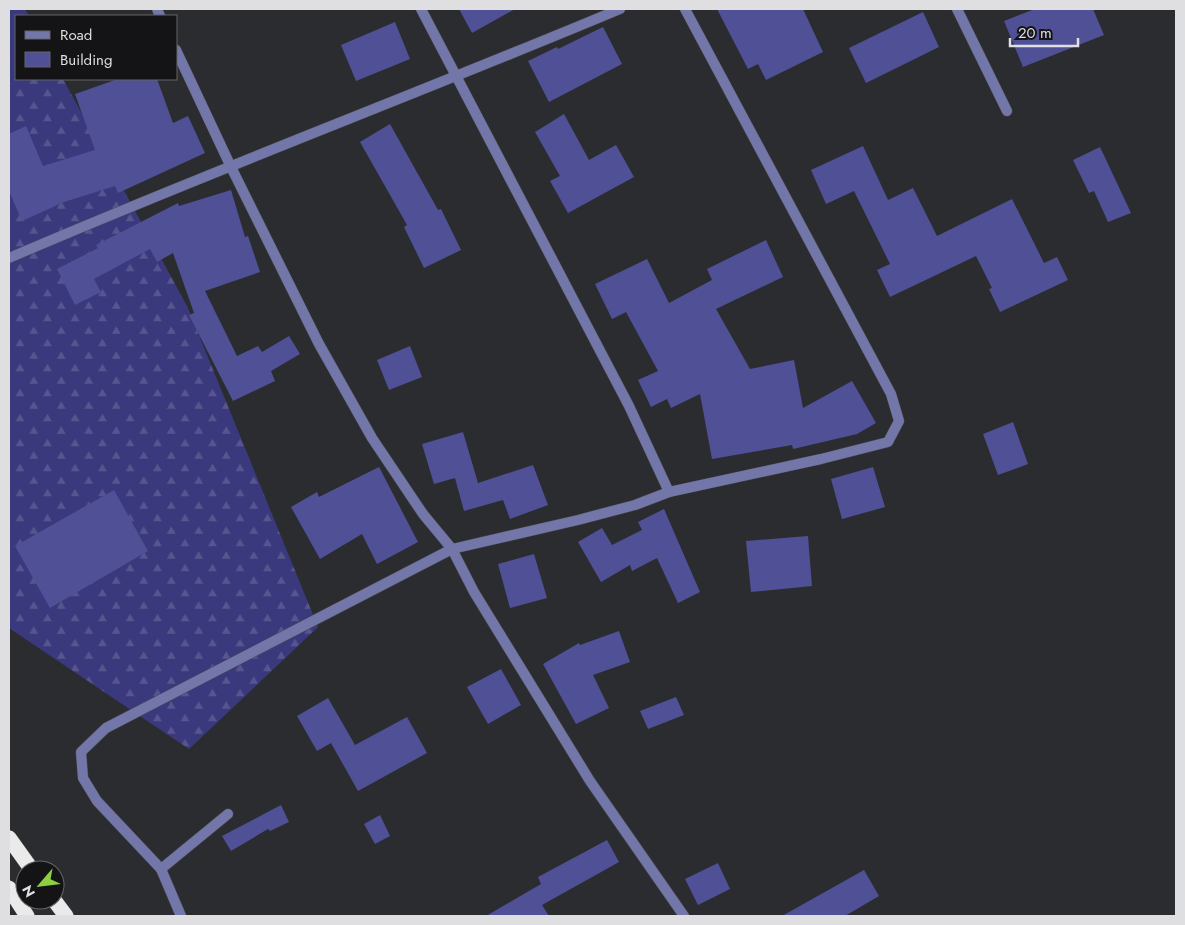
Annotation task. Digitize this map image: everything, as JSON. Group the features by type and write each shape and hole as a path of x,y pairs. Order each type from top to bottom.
{"highway":[{"path":"9,838 25,860"},
{"path":"9,888 27,916"}],"street":[{"path":"422,9 456,78 612,372 670,492"},
{"path":"9,258 456,78 620,9"},
{"path":"182,916 161,869 97,801 83,778 81,752 106,728 452,549 578,520 635,505 670,492 821,459 888,442 899,422 891,394 685,9"},
{"path":"957,9 1007,112"},
{"path":"178,54 231,167 320,344 372,438 423,514 452,549 474,592 590,781 684,916"},
{"path":"161,869 228,814"}],"green space":[{"path":"9,9 25,9 28,15 15,15 15,80 64,80 187,306 318,627 189,749 9,628"}],"building":[{"path":"459,9 515,9 472,33"},
{"path":"717,9 803,9 823,52 766,80 758,64 748,69"},
{"path":"1035,9 1093,9 1104,35 1023,67 1004,21"},
{"path":"923,12 939,47 866,83 849,48"},
{"path":"395,22 410,59 356,81 341,45"},
{"path":"603,27 622,64 549,102 528,61"},
{"path":"115,80 157,80 173,123 188,116 205,153 118,193 115,186 64,202 22,221 9,191 9,134 26,126 43,166 95,150 75,94"},
{"path":"564,114 589,160 616,145 634,177 568,213 550,181 560,176 535,132"},
{"path":"390,124 438,210 441,209 461,250 424,268 404,227 407,225 360,142"},
{"path":"863,146 888,200 913,188 937,236 1012,199 1044,263 1057,257 1068,280 1000,312 989,289 992,288 976,256 890,297 877,270 890,264 854,191 826,204 811,170"},
{"path":"1100,147 1131,213 1108,222 1094,191 1089,193 1073,160"},
{"path":"231,190 245,237 248,236 260,272 205,291 237,356 258,346 262,352 289,336 300,354 271,371 275,381 233,401 189,315 194,313 173,253 157,262 150,249 94,279 101,292 75,305 57,269 98,248 96,245 178,203 179,206"},
{"path":"766,240 783,277 716,309 750,369 794,360 803,408 852,381 876,423 857,434 793,449 792,445 712,459 700,394 671,408 667,399 651,407 638,380 658,371 626,312 612,319 595,284 647,259 669,303 712,280 707,269"},
{"path":"410,346 422,377 389,390 377,360"},
{"path":"1013,422 1028,464 998,475 983,434"},
{"path":"463,432 478,483 533,465 548,505 510,519 503,500 464,511 455,478 434,484 422,444"},
{"path":"379,467 418,542 377,564 362,534 320,559 291,507 317,492 319,497"},
{"path":"873,467 885,507 842,519 831,479"},
{"path":"114,490 148,551 50,608 15,546"},
{"path":"664,509 700,592 678,603 657,558 632,571 630,565 601,582 578,542 602,528 612,545 642,530 638,522"},
{"path":"808,536 812,586 751,592 746,541"},
{"path":"534,554 547,598 510,608 498,564"},
{"path":"619,631 630,662 593,675 609,708 576,724 543,664 579,643 580,645"},
{"path":"501,669 521,705 488,724 467,687"},
{"path":"676,697 684,715 648,729 640,711"},
{"path":"328,698 355,745 407,717 427,753 358,791 331,743 317,751 297,716"},
{"path":"281,805 289,822 270,831 268,829 231,851 222,836"},
{"path":"380,815 390,836 375,844 364,824"},
{"path":"607,840 619,862 542,905 549,916 486,916 541,884 538,877"},
{"path":"718,863 730,889 698,905 685,879"},
{"path":"864,870 879,896 845,916 782,916"}]}
